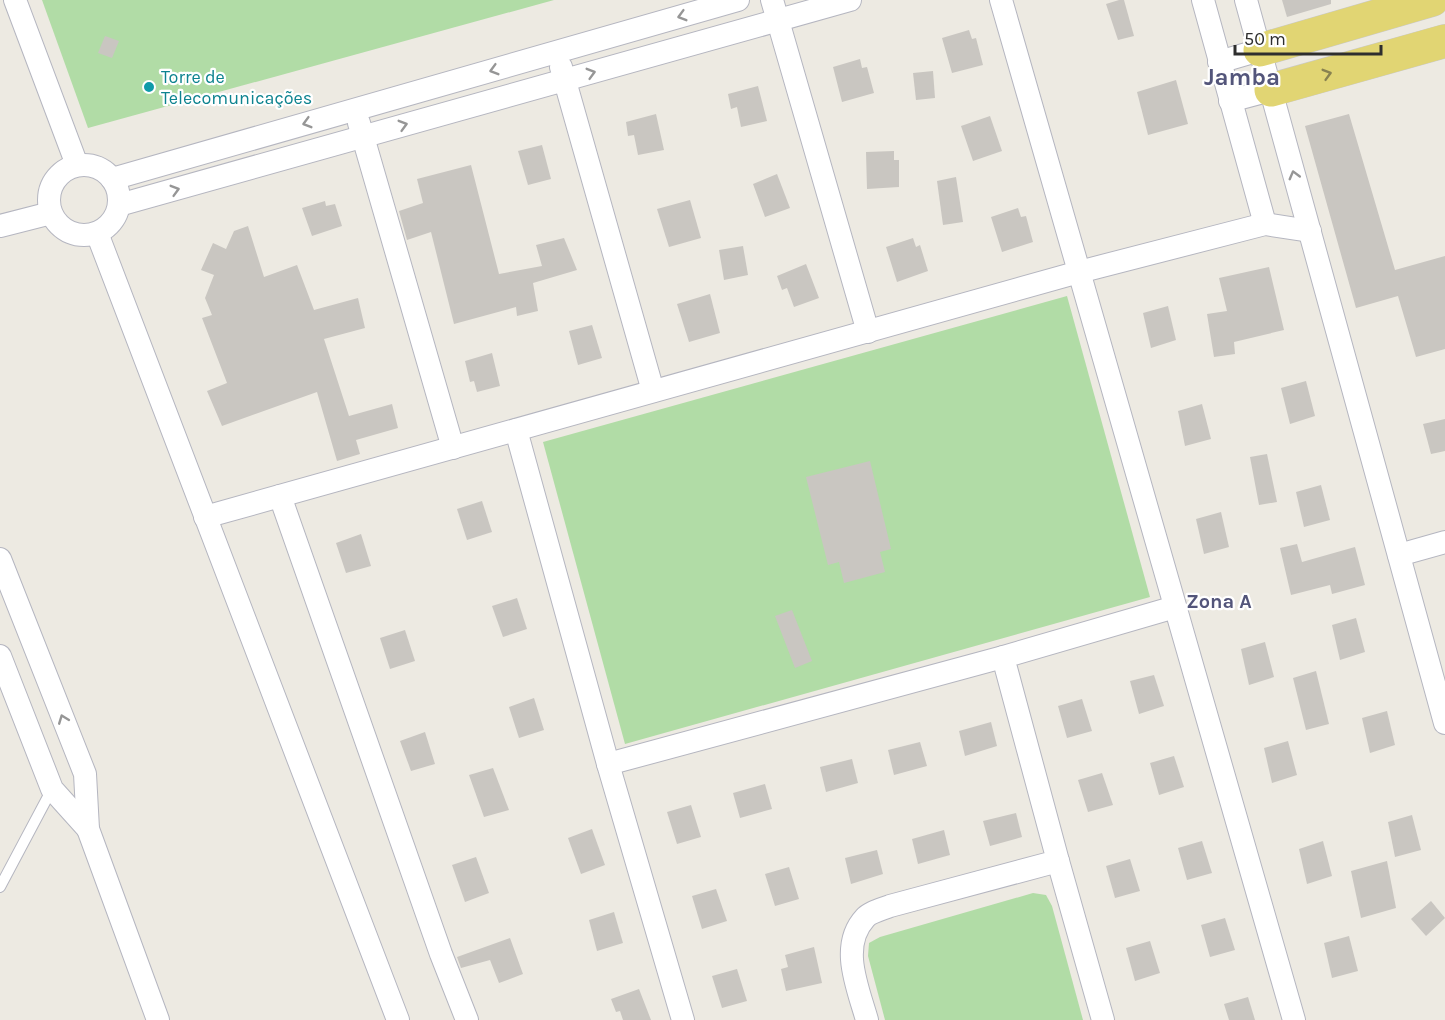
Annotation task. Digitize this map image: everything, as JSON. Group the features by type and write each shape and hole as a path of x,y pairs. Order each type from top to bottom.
{"main road":[{"path":"1260,50 1432,0"},
{"path":"1271,90 1445,41"}],"street":[{"path":"15,0 76,165"},
{"path":"112,179 738,0"},
{"path":"119,205 565,80 775,10 850,0"},
{"path":"1001,0 1294,1020"},
{"path":"1203,0 1265,224"},
{"path":"1246,0 1445,723"},
{"path":"775,10 868,333"},
{"path":"1220,62 1260,50"},
{"path":"556,52 653,392"},
{"path":"1230,101 1271,90"},
{"path":"355,110 453,448"},
{"path":"76,165 96,166 112,179 117,187 119,205 111,222 97,233 75,234 56,222 48,203 52,183 59,175 76,165"},
{"path":"0,226 51,213"},
{"path":"205,517 1079,272 1265,224 1310,231"},
{"path":"97,233 398,1020"},
{"path":"516,430 608,764 683,1020"},
{"path":"280,496 441,954 467,1020"},
{"path":"1399,555 1445,542"},
{"path":"0,559 85,774 88,829 158,1020"},
{"path":"608,764 1003,657 1175,607"},
{"path":"0,656 52,789 88,829"},
{"path":"1003,657 1103,1020"},
{"path":"52,789 85,774"},
{"path":"867,1020 852,964 854,936 866,916 890,906 1058,861"}],"lane":[{"path":"0,887 52,789"}],"green space":[{"path":"42,0 554,0 88,128"},
{"path":"1067,296 1150,597 625,744 543,442"},
{"path":"1033,893 1046,895 1052,906 1083,1020 885,1020 868,956 869,943 880,937"}],"building":[{"path":"1124,0 1134,36 1118,40 1106,4"},
{"path":"1282,0 1331,0 1331,4 1287,17"},
{"path":"969,30 972,39 976,38 983,65 952,73 942,38"},
{"path":"105,36 119,41 112,58 98,53"},
{"path":"860,59 862,68 867,67 874,93 842,102 833,67"},
{"path":"933,71 935,98 916,100 913,73"},
{"path":"1176,80 1188,124 1148,135 1137,92"},
{"path":"758,86 767,121 741,127 737,107 731,109 728,94"},
{"path":"656,114 664,150 638,155 634,135 628,136 626,122"},
{"path":"1349,114 1395,270 1445,256 1445,349 1416,357 1398,296 1356,308 1305,126"},
{"path":"990,116 1002,151 973,161 961,126"},
{"path":"542,145 551,179 528,185 518,151"},
{"path":"894,151 894,160 899,160 899,187 867,189 866,152"},
{"path":"471,165 499,274 542,266 536,245 564,238 577,270 533,283 538,311 517,316 516,307 454,324 431,232 407,240 399,211 423,203 417,179"},
{"path":"777,174 790,208 765,217 753,184"},
{"path":"956,177 963,222 943,225 937,181"},
{"path":"690,200 701,238 669,247 657,209"},
{"path":"325,201 326,206 335,204 342,226 312,236 302,208"},
{"path":"1018,208 1021,217 1026,216 1033,242 1002,252 991,217"},
{"path":"248,226 264,277 297,265 314,310 358,298 365,328 324,339 349,416 392,404 398,428 356,440 360,454 337,461 317,392 222,426 207,391 227,383 202,318 212,315 205,298 214,275 201,270 213,243 226,249 234,231"},
{"path":"913,238 916,247 920,245 928,271 897,282 886,247"},
{"path":"743,246 748,275 724,280 719,250"},
{"path":"806,264 819,298 794,307 787,288 782,290 777,276"},
{"path":"1269,267 1284,330 1234,342 1235,354 1214,357 1207,314 1227,311 1219,278"},
{"path":"710,294 720,333 689,342 677,304"},
{"path":"1168,306 1176,340 1151,348 1143,313"},
{"path":"592,325 602,358 578,365 569,331"},
{"path":"492,353 500,386 477,392 474,381 470,382 465,361"},
{"path":"1306,381 1315,416 1290,424 1281,388"},
{"path":"1202,404 1211,439 1185,446 1178,411"},
{"path":"1445,419 1445,451 1431,454 1423,424"},
{"path":"1267,454 1277,502 1259,505 1250,457"},
{"path":"870,461 891,549 880,552 885,572 844,583 839,562 828,565 806,477"},
{"path":"1321,485 1330,520 1304,527 1296,492"},
{"path":"482,501 492,532 467,540 457,509"},
{"path":"1221,512 1229,547 1204,554 1196,519"},
{"path":"361,534 371,566 346,573 336,543"},
{"path":"1297,544 1302,562 1355,547 1365,585 1332,594 1330,585 1291,595 1280,548"},
{"path":"517,598 527,629 503,637 492,606"},
{"path":"792,610 812,661 795,668 775,616"},
{"path":"1356,618 1365,652 1340,660 1332,625"},
{"path":"405,630 415,661 390,669 380,638"},
{"path":"1265,642 1274,677 1249,685 1241,649"},
{"path":"1316,671 1329,724 1306,730 1293,678"},
{"path":"1154,675 1164,706 1139,714 1130,681"},
{"path":"534,698 544,730 519,738 509,707"},
{"path":"1082,699 1092,731 1067,738 1058,706"},
{"path":"1387,711 1395,745 1370,753 1362,718"},
{"path":"991,722 997,746 965,756 959,731"},
{"path":"425,732 435,764 411,771 400,741"},
{"path":"1288,741 1297,775 1272,783 1264,748"},
{"path":"920,742 927,766 894,775 888,750"},
{"path":"1174,756 1184,787 1159,795 1150,763"},
{"path":"852,759 858,783 826,792 820,767"},
{"path":"493,768 509,810 484,817 469,775"},
{"path":"1102,773 1113,805 1088,812 1078,780"},
{"path":"765,784 772,809 740,818 733,793"},
{"path":"691,805 701,837 677,844 667,812"},
{"path":"1016,813 1022,837 990,846 983,821"},
{"path":"1412,815 1421,850 1395,857 1388,822"},
{"path":"592,829 605,865 581,874 568,838"},
{"path":"944,830 950,855 918,864 912,839"},
{"path":"1202,841 1212,873 1187,880 1178,848"},
{"path":"1323,841 1332,876 1307,884 1299,849"},
{"path":"877,850 883,874 851,884 845,858"},
{"path":"476,857 489,893 465,902 452,865"},
{"path":"1130,859 1140,891 1115,898 1106,866"},
{"path":"1387,861 1396,908 1361,918 1351,871"},
{"path":"789,867 799,899 775,906 765,874"},
{"path":"716,889 727,921 702,929 692,896"},
{"path":"1431,901 1445,918 1426,936 1411,919"},
{"path":"614,912 623,943 597,951 589,920"},
{"path":"1225,918 1235,950 1210,957 1201,925"},
{"path":"1349,936 1358,971 1332,978 1324,943"},
{"path":"510,938 523,974 499,983 490,960 461,968 457,957"},
{"path":"1150,941 1160,973 1135,981 1126,948"},
{"path":"814,947 822,983 786,991 781,969 788,967 785,955"},
{"path":"737,969 747,1001 722,1008 712,976"},
{"path":"639,989 651,1020 623,1020 620,1011 616,1012 611,999"},
{"path":"1248,997 1255,1020 1229,1020 1224,1004"}],"place":[{"name":"Torre de Telecomunicações","path":"149,87"}],"district":[{"name":"Jamba","path":"1242,77"},
{"name":"Zona A","path":"1219,601"}]}
